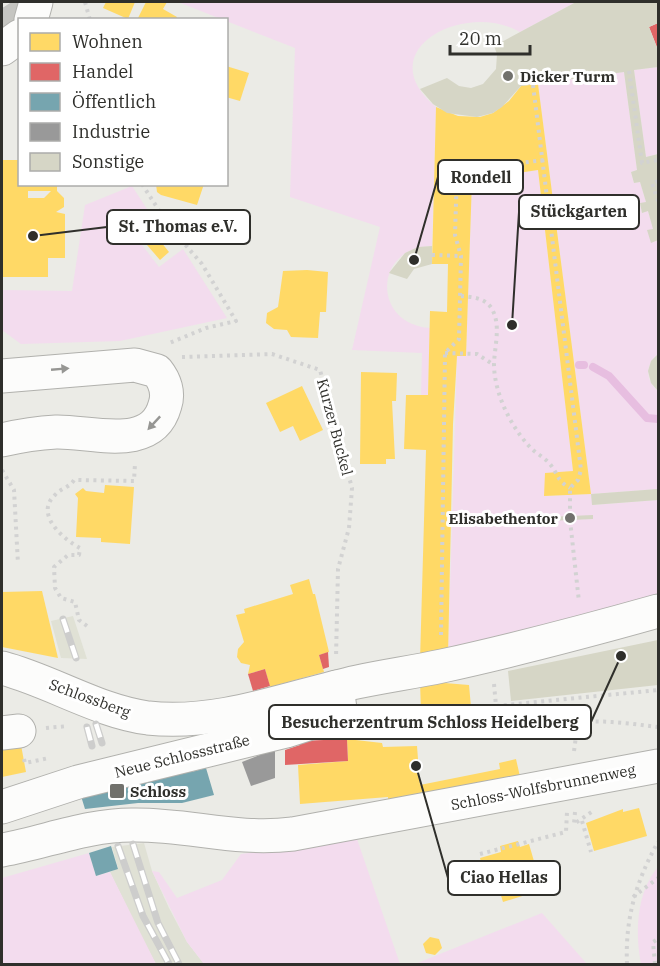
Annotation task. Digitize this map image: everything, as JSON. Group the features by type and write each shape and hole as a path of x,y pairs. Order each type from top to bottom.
{"street":[{"path":"32,18 36,2"},
{"path":"2,49 18,37"},
{"path":"2,376 135,365 157,371 165,384 167,396 164,411 155,424 135,435 45,433 2,440"},
{"name":"Schlossberg","path":"2,668 34,677 117,711 148,718 191,718 234,713 343,679 440,666 658,611"},
{"name":"Neue Schlossstraße","path":"2,807 78,782 286,731 318,721 340,709 343,679"},
{"name":"Schloss-Wolfsbrunnenweg","path":"2,850 117,825 150,825 250,837 293,834 658,766"}],"path":[{"path":"86,2 90,18"},
{"path":"629,71 642,163 658,159"},
{"path":"533,85 581,470 578,480 570,488 570,518 582,632"},
{"path":"440,666 445,353 459,339 461,296 461,256 455,235 457,171 544,160"},
{"path":"658,182 652,183 658,201"},
{"path":"143,186 169,226 202,264 236,321 206,328 166,344"},
{"path":"432,255 461,256"},
{"path":"461,296 479,298 493,312 497,331 494,366 501,397 518,431 530,447 550,464 559,482 570,488"},
{"path":"445,353 477,354 488,359 494,366"},
{"name":"Kurzer Buckel","path":"170,358 272,354 320,370 352,488 349,528 338,569 343,679"},
{"path":"2,470 14,490 18,564"},
{"path":"87,627 79,620 75,602 61,598 55,588 54,567 68,555 79,555 80,548 54,528 48,517 48,504 55,494 70,486 74,480 134,481"},
{"path":"343,679 348,707 366,724 416,738 592,721 658,727"},
{"path":"495,694 496,706 658,690"},
{"path":"574,824 582,821 593,811"},
{"path":"582,821 591,852"},
{"path":"480,854 566,832"},
{"path":"627,964 626,940 633,898 642,871 658,842"},
{"path":"633,898 658,878"},
{"path":"655,964 653,942 658,939"}],"shaded area":[{"path":"178,2 576,2 520,32 498,24 474,22 451,27 432,36 418,50 413,67 418,86 436,107 432,246 413,249 399,258 390,271 387,286 389,300 397,314 411,323 430,328 428,395 421,395 422,353 352,350 380,227 290,197 295,48 228,22 228,18 219,18"},
{"path":"658,67 658,154 646,157 634,70"},
{"path":"624,72 637,170 631,172 634,183 640,182 646,202 640,204 642,213 648,211 653,229 648,231 651,242 657,241 658,354 651,362 648,372 651,382 658,391 658,489 591,494 538,84"},
{"path":"538,170 573,471 544,496 591,494 593,505 658,500 658,603 448,656 457,356 466,356 472,180"},
{"path":"132,186 160,229 142,245 159,267 183,249 227,318 120,341 21,344 2,330 2,290 72,291 85,205"},
{"path":"73,616 87,659 61,658 51,621"},
{"path":"357,839 400,964 204,964 187,942 152,871 159,872 177,898 222,880 241,854"},
{"path":"144,843 152,871 169,908 187,942 204,964 156,964 141,936 110,872 118,868 112,847"},
{"path":"89,853 96,876 110,872 156,964 2,964 2,878"},
{"path":"658,867 658,964 641,964 638,927 641,901"},
{"path":"542,913 587,964 415,964"}],"building: Wohnen":[{"path":"106,2 135,2 128,18 103,8"},
{"path":"146,2 167,2 163,9 177,17 177,18 138,18"},
{"path":"228,67 249,73 240,101 228,98"},
{"path":"538,84 591,494 544,496 545,473 573,471 538,170 472,180 466,356 457,356 453,424 448,656 420,661 426,450 404,449 406,395 428,395 430,311 447,312 448,264 432,264 436,107 458,116 480,117 493,113 509,101 521,86"},
{"path":"2,160 18,160 18,186 57,186 57,191 64,198 64,207 56,212 65,214 65,258 48,258 48,277 2,277","holes":["28,191 51,191 44,198 28,198"]},
{"path":"156,186 203,186 197,205 157,192"},
{"path":"157,237 169,252 160,260 147,245"},
{"path":"283,271 328,272 326,312 320,312 318,338 291,337 287,330 274,329 266,323 267,313 278,307"},
{"path":"361,372 397,373 396,401 392,401 395,459 386,459 386,464 360,464"},
{"path":"302,386 323,430 300,441 293,426 280,432 266,403"},
{"path":"105,485 134,487 130,544 101,542 101,538 76,537 78,498 75,494 83,488 86,491 104,493"},
{"path":"309,579 313,594 315,594 329,652 319,655 324,672 270,687 265,669 248,674 250,665 241,663 237,657 238,649 244,642 236,615 245,613 244,609 293,594 290,585"},
{"path":"42,591 58,658 2,647 2,592"},
{"path":"420,681 469,685 471,707 468,708 469,716 475,715 476,728 425,731 424,712 421,712","holes":["456,709 457,714 441,716 440,710"]},
{"path":"347,739 382,743 383,747 417,746 420,785 500,769 499,763 516,759 521,781 427,795 427,792 421,792 421,796 388,801 388,797 300,804 298,765 348,761"},
{"path":"21,745 26,772 2,777 2,749"},
{"path":"639,808 647,836 594,851 586,823 623,809 623,812"},
{"path":"518,841 520,847 529,844 538,875 527,877 532,893 503,902 498,886 488,889 480,858 501,852 500,846"},
{"path":"430,937 439,939 442,948 435,955 426,953 423,944"}],"building: Handel":[{"path":"658,23 658,50 649,27"},
{"path":"328,652 329,667 323,669 319,655"},
{"path":"265,669 270,686 253,691 248,674"},
{"path":"347,739 348,761 285,765 285,750 300,745 300,741"}],"building: Öffentlich":[{"path":"188,765 191,772 206,768 214,795 182,803 138,803 85,809 81,796"},
{"path":"111,846 118,869 96,876 89,853"}],"building: Industrie":[{"path":"275,749 275,778 251,786 242,762"}],"building: Sonstige":[{"path":"576,2 658,2 658,23 649,27 658,50 658,67 634,70 646,157 658,154 658,240 651,243 647,230 653,229 648,211 642,213 640,203 646,202 640,182 634,183 631,172 637,170 624,72 521,86 502,107 493,113 477,117 447,113 433,104 420,89 447,78 459,86 471,88 483,84 496,69 497,54 494,46"},
{"path":"432,246 432,264 414,269 407,279 389,273 405,253 418,247"},
{"path":"658,354 658,391 651,383 648,371 651,361"},
{"path":"658,489 658,500 592,505 591,494"},
{"name":"Elisabethentor","path":"593,515 593,519 548,521 548,517"},
{"path":"658,640 658,685 511,701 508,671"}],"waterway":[{"path":"579,365 584,365"},
{"path":"593,367 609,376 647,418 658,419"}],"tunnel":[{"path":"2,28 42,2"}],"railway":[{"path":"63,619 76,658"},
{"path":"96,724 102,743"},
{"path":"87,727 92,746"},
{"path":"133,844 158,923 179,964"},
{"path":"118,846 143,916 169,964"}],"place":[{"name":"Dicker Turm","path":"508,76"},
{"name":"St. Thomas e.V.","path":"33,236"},
{"name":"Rondell","path":"414,260"},
{"name":"Stückgarten","path":"512,325"},
{"name":"Elisabethentor","path":"570,518"},
{"name":"Besucherzentrum Schloss Heidelberg","path":"621,656"},
{"name":"Ciao Hellas","path":"416,766"},
{"name":"Schloss","path":"117,791"}]}
